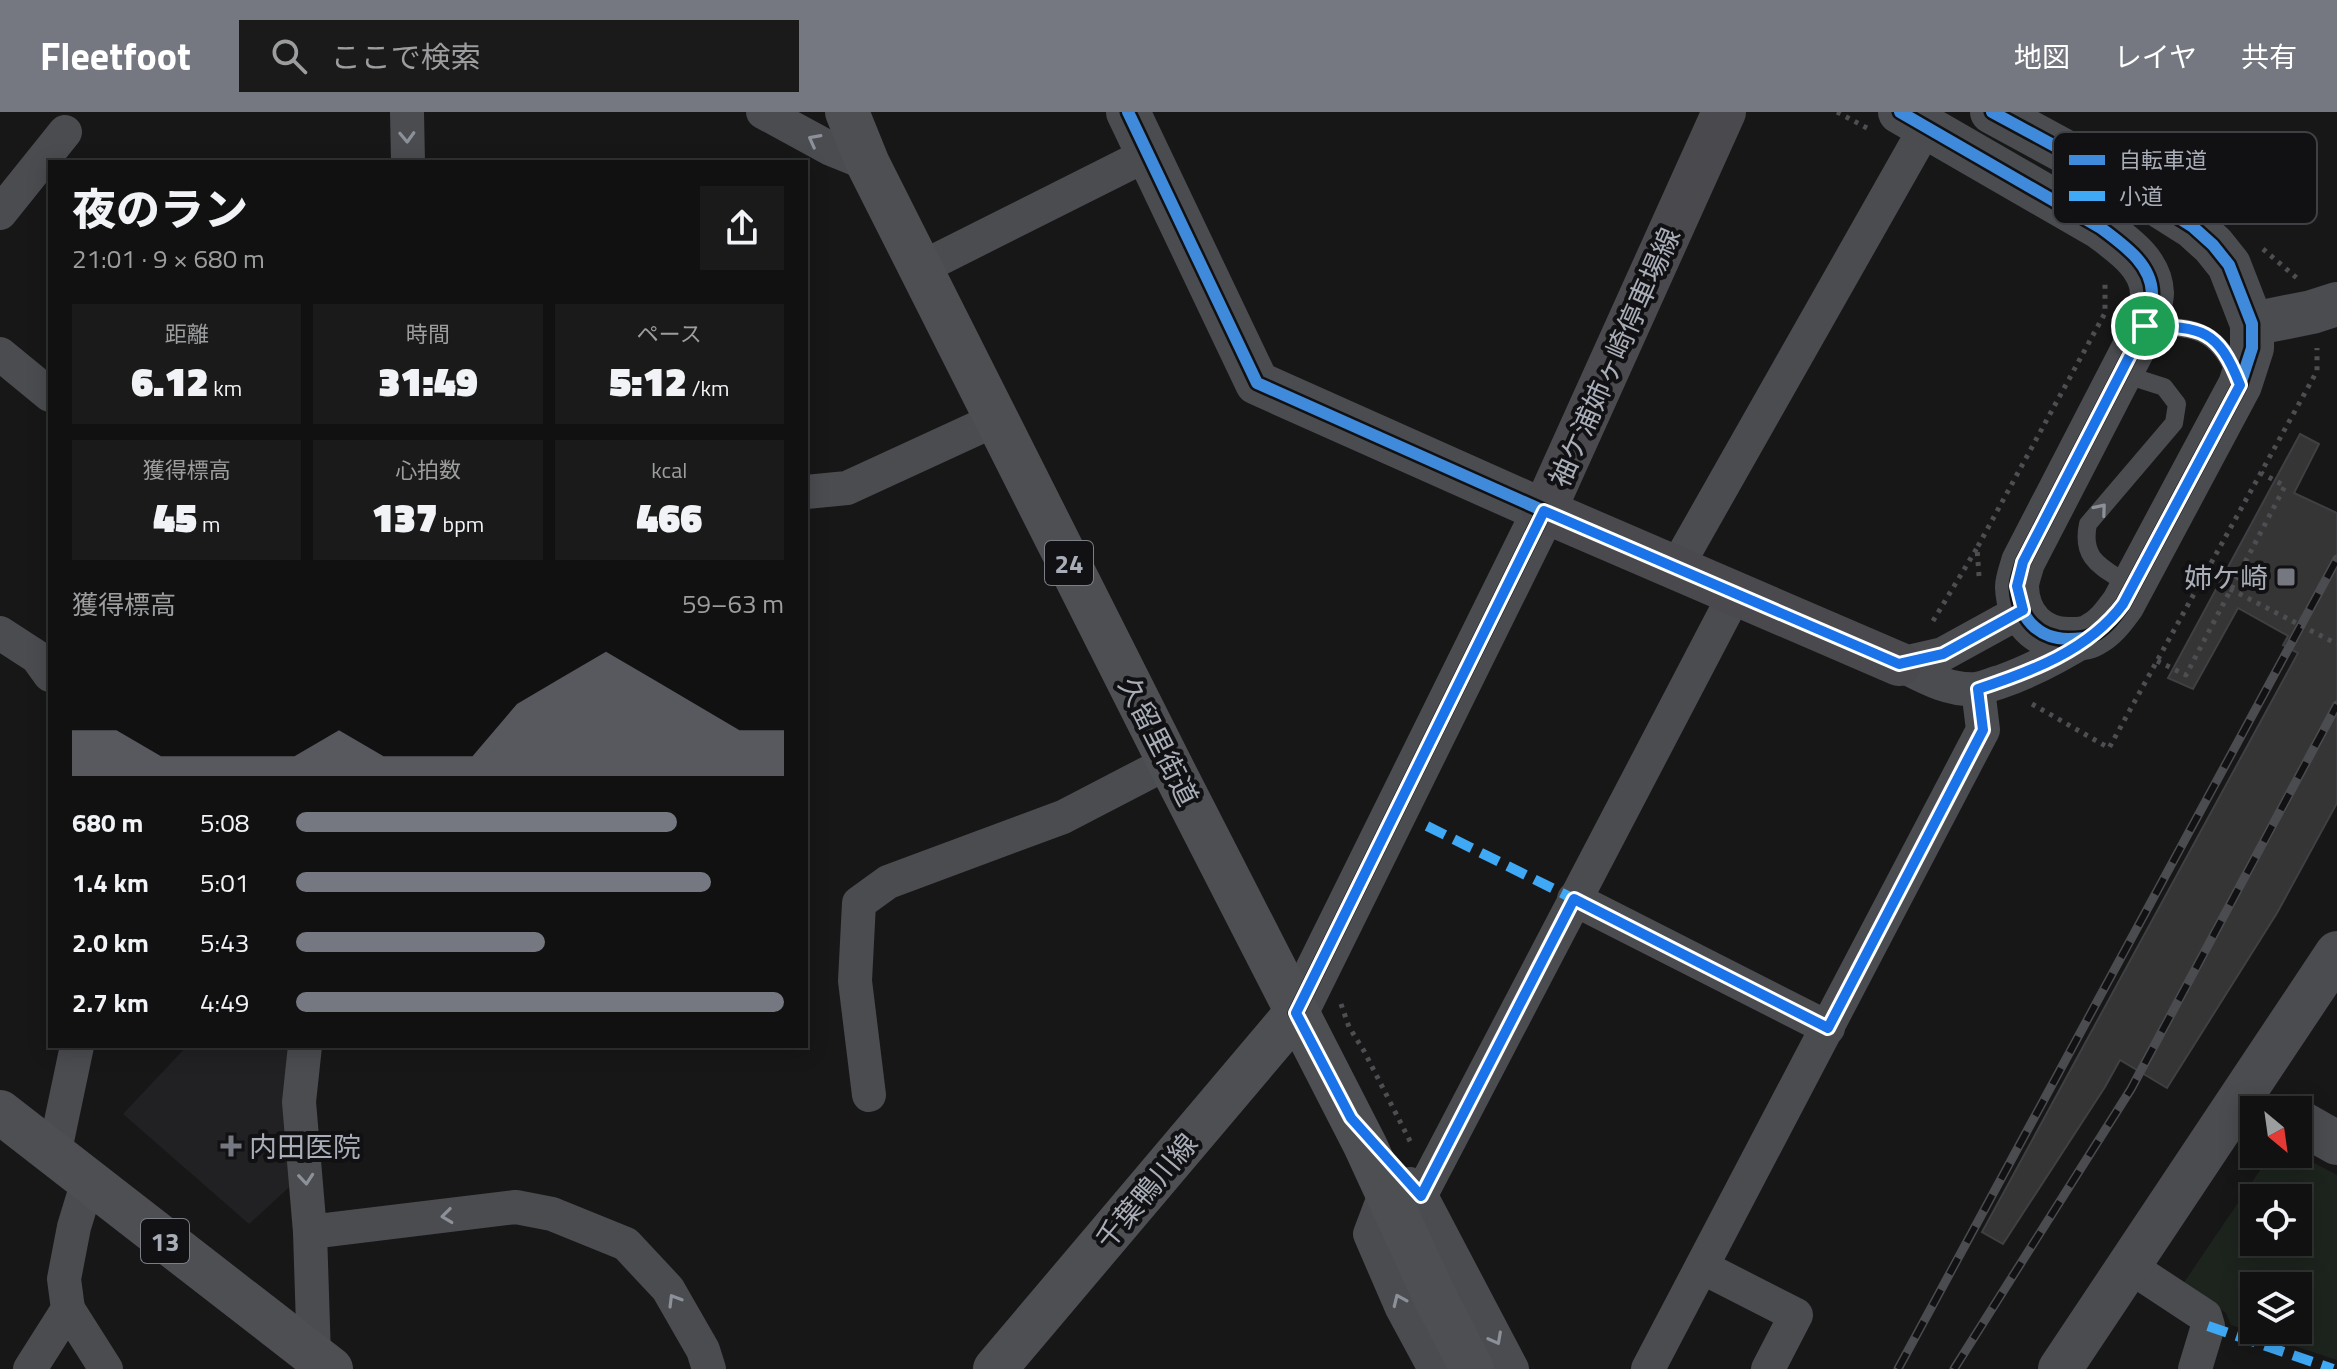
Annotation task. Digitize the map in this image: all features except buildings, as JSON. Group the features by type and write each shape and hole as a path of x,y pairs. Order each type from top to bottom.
{"main road":[{"name":"久留里街道","path":"847,112 868,164 1296,1013 1351,1118 1404,1204 1434,1295 1472,1369"},
{"name":"袖ケ浦姉ヶ崎停車場線","path":"1724,112 1544,511 1736,592 1912,649"},
{"name":"千葉鴨川線","path":"995,1369 1296,1013"},
{"name":"13","path":"0,1112 326,1366"}],"street":[{"path":"407,112 408,160"},
{"path":"763,112 831,149 868,164"},
{"path":"1128,112 1257,383 1544,511 1296,1013"},
{"path":"1992,112 2053,145"},
{"path":"1676,568 1913,120 2053,200"},
{"path":"0,213 65,132"},
{"path":"921,268 1148,154"},
{"path":"2090,637 2064,639 2044,635 2029,624 2017,586 2023,562 2145,326 2152,294 2147,269 2124,245 2094,224"},
{"path":"1912,649 1933,681 1978,689 2051,661 2110,622 2132,587 2240,385 2252,348 2252,324 2229,265 2213,245 2188,224"},
{"path":"2252,324 2337,304"},
{"path":"0,354 48,393"},
{"path":"808,492 847,488 997,419"},
{"path":"1435,1369 1402,1308 1370,1234 1404,1204 1574,899 1736,592"},
{"path":"1912,649 1943,654 2023,610"},
{"path":"0,633 37,657 48,672"},
{"path":"1648,1369 1983,730 1978,689"},
{"path":"869,1095 855,981 859,903 888,882 1063,817 1169,762"},
{"path":"1574,899 1828,1028"},
{"path":"2265,1096 2337,953"},
{"path":"77,1048 71,1168 74,1227 64,1279 68,1309 106,1369"},
{"path":"305,1048 299,1102 326,1366"},
{"path":"2060,1369 2129,1266 2240,1128"},
{"path":"2312,1129 2337,1143"},
{"path":"1404,1204 1512,1369"},
{"path":"310,1232 516,1207 552,1214 626,1244 668,1289 703,1350 709,1369"},
{"path":"2129,1266 2205,1316 2208,1326 2195,1369"},
{"path":"1702,1267 1796,1315 1768,1369"},
{"path":"30,1369 68,1309"}],"lane":[{"path":"2145,326 2188,327 2215,341 2230,359 2240,385"},
{"path":"2120,373 2164,387 2177,404 2174,423 2088,524 2085,541 2091,558 2132,587"}],"path":[{"path":"1912,649 1977,548 2105,313 2106,281 2100,271"},
{"path":"2030,703 2109,748 2317,371 2317,345"},
{"path":"2157,661 2186,675 2285,486 2261,473"},
{"path":"1977,548 1979,579"},
{"path":"2230,589 2337,644"},
{"path":"1340,1001 1349,1027 1413,1146"}],"shaded area":[{"name":"内田医院","path":"185,1048 290,1048 310,1070 298,1179 249,1224 123,1114"},
{"path":"2312,1162 2337,1175 2337,1360 2289,1344 2312,1344 2312,1272 2240,1272 2240,1328 2231,1325 2226,1313 2183,1284 2240,1200 2240,1256 2312,1256 2312,1184 2251,1184 2262,1168 2312,1168"}],"railway":[{"path":"1898,1369 2337,559"},
{"path":"1954,1369 2131,1089 2337,705"}],"marked path":[{"path":"1427,826 1574,899"},
{"path":"2208,1326 2333,1369"}],"cycle path":[{"path":"1128,112 1257,383 1544,511 1296,1013"},
{"path":"1900,112 2053,200"},
{"path":"1992,112 2053,145"},
{"path":"2094,224 2118,241 2141,264 2147,273 2152,297 2145,326 2023,562 2018,581 2021,608 2032,624 2048,635 2068,639 2090,636 2101,629 2123,604 2240,385 2252,348 2252,324 2229,265 2213,245 2188,224"}],"place":[{"name":"姉ケ崎","path":"2286,577"},
{"name":"内田医院","path":"231,1146"}],"route":[{"path":"2145,326 2188,327 2215,341 2230,359 2240,385 2123,604 2110,622 2051,661 1978,689 1983,730 1828,1028 1574,899 1421,1196 1351,1118 1296,1013 1544,511 1899,664 1943,654 2023,610 2017,586 2023,562 2145,326"}]}
